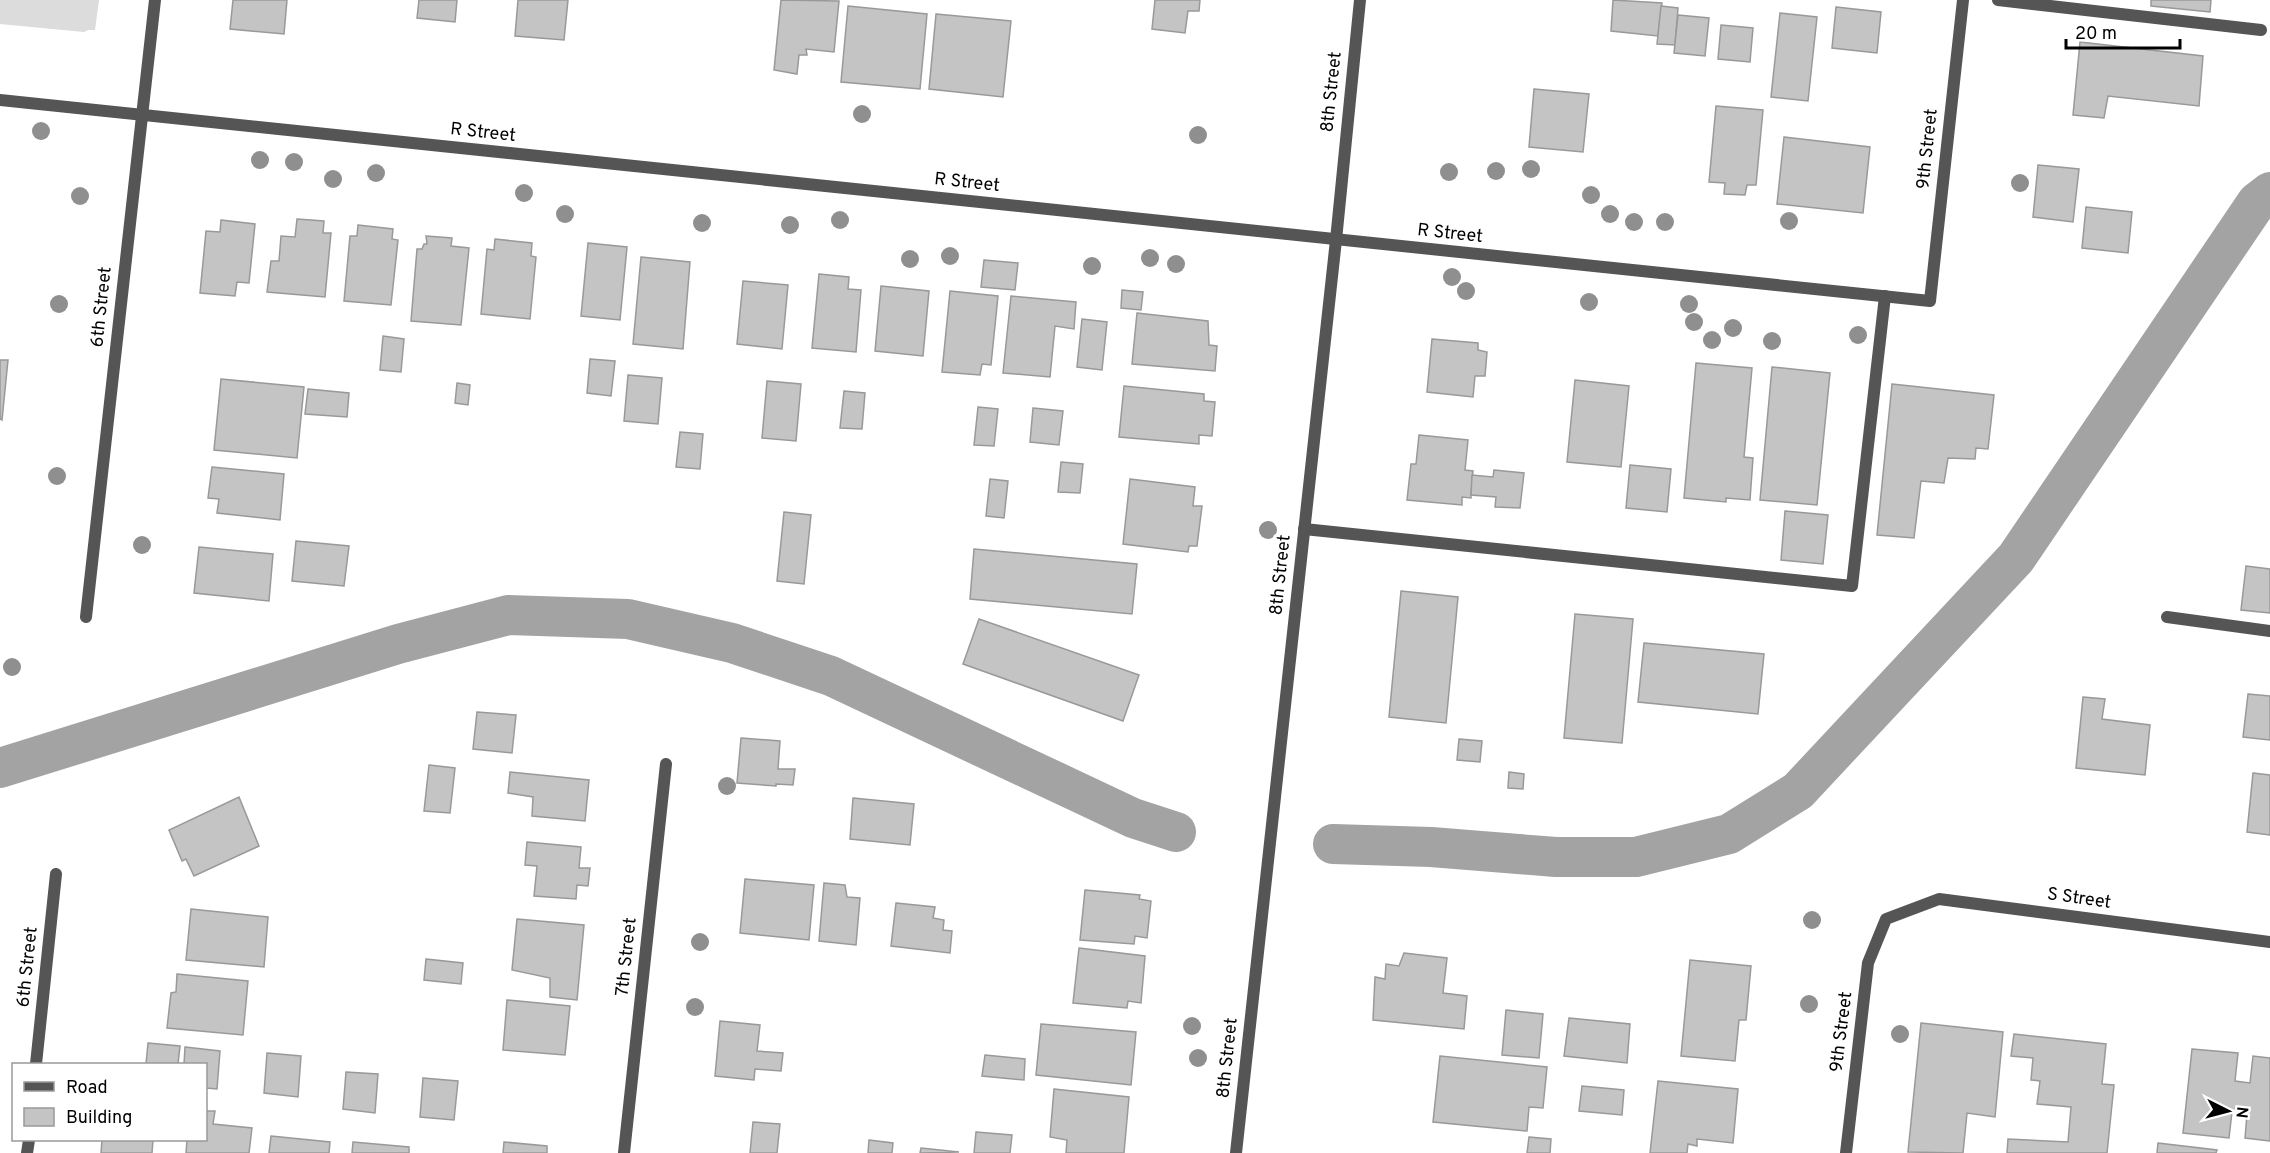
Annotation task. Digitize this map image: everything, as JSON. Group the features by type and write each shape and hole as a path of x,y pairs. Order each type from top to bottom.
{"street":[{"name":"6th Street","path":"86,617 155,0"},
{"name":"8th Street","path":"1236,1153 1336,240 1360,0"},
{"name":"9th Street","path":"1930,301 1963,0"},
{"path":"1998,0 2261,30"},
{"name":"R Street","path":"0,100 1930,301"},
{"path":"1304,529 1851,586 1885,296"},
{"path":"2167,617 2270,631"},
{"name":"7th Street","path":"624,1153 666,764"},
{"name":"6th Street","path":"36,1063 56,873"},
{"name":"S Street","path":"1886,919 1939,899 2270,942"},
{"name":"9th Street","path":"1846,1153 1868,963 1886,919"}],"shaded area":[{"path":"0,0 99,0 95,30 84,32 0,24"}],"building":[{"path":"233,0 287,0 284,34 230,29"},
{"path":"419,0 457,0 455,22 417,18"},
{"path":"518,0 568,0 564,40 515,36"},
{"path":"781,0 839,1 834,52 806,49 807,55 799,55 797,74 774,70"},
{"path":"1155,0 1200,0 1199,11 1188,11 1185,33 1152,29"},
{"path":"1613,0 1662,3 1658,36 1611,31"},
{"path":"2151,0 2211,0 2210,12 2151,6"},
{"path":"848,6 927,14 920,89 841,82"},
{"path":"1661,6 1678,8 1675,45 1657,44"},
{"path":"1836,7 1881,12 1877,53 1832,48"},
{"path":"1780,13 1817,17 1808,101 1771,97"},
{"path":"936,14 1011,21 1003,97 929,89"},
{"path":"1678,15 1709,18 1705,56 1674,53"},
{"path":"1721,25 1753,28 1750,62 1718,59"},
{"path":"2080,42 2203,56 2199,106 2108,96 2104,118 2073,115"},
{"path":"1534,89 1589,94 1583,152 1529,147"},
{"path":"1716,106 1763,110 1756,185 1747,185 1745,195 1724,194 1725,183 1709,182"},
{"path":"1784,137 1870,147 1863,213 1777,204"},
{"path":"2038,165 2079,169 2073,222 2033,217"},
{"path":"2086,207 2132,212 2128,253 2082,248"},
{"path":"297,219 324,221 323,233 331,233 325,297 267,292 271,261 279,261 281,236 295,237"},
{"path":"221,220 255,224 249,283 237,282 235,296 200,293 206,231 220,232"},
{"path":"358,225 393,229 392,239 398,240 391,305 344,301 350,236 357,236"},
{"path":"426,236 452,238 451,246 469,248 461,325 411,321 417,249 422,249 424,244 427,244"},
{"path":"495,239 532,243 531,256 536,257 530,319 481,314 487,249 494,250"},
{"path":"588,243 627,247 620,320 581,316"},
{"path":"641,257 690,262 683,349 633,344"},
{"path":"984,260 1018,263 1015,290 981,287"},
{"path":"819,274 849,277 848,289 861,290 856,352 812,348"},
{"path":"743,281 788,285 782,349 737,344"},
{"path":"881,286 929,291 923,356 875,351"},
{"path":"1122,290 1143,292 1141,310 1121,308"},
{"path":"950,291 998,296 991,365 982,364 980,375 942,372"},
{"path":"1011,296 1076,302 1074,329 1055,326 1050,377 1003,373"},
{"path":"1137,313 1208,321 1209,345 1217,346 1215,371 1132,364"},
{"path":"1082,319 1107,322 1102,370 1077,367"},
{"path":"383,336 404,339 401,372 380,370"},
{"path":"1432,339 1478,343 1478,350 1487,352 1485,376 1475,376 1473,397 1427,392"},
{"path":"590,359 615,361 611,396 587,393"},
{"path":"0,360 8,360 2,420 0,419"},
{"path":"1696,363 1752,368 1744,457 1753,458 1750,500 1726,498 1726,502 1684,498"},
{"path":"1772,367 1830,373 1817,505 1760,500"},
{"path":"628,375 662,378 658,424 624,421"},
{"path":"221,379 304,387 297,458 214,450"},
{"path":"1575,380 1629,386 1621,467 1567,462"},
{"path":"767,381 801,384 796,441 762,438"},
{"path":"457,383 470,385 468,405 455,403"},
{"path":"1892,384 1994,395 1988,449 1976,448 1975,459 1948,458 1944,483 1921,481 1914,538 1877,535"},
{"path":"1124,386 1204,394 1204,401 1215,402 1212,436 1199,435 1199,444 1119,437"},
{"path":"308,389 349,393 347,417 305,414"},
{"path":"844,391 865,393 862,429 840,428"},
{"path":"978,407 998,409 994,446 974,445"},
{"path":"1033,408 1063,411 1059,445 1030,442"},
{"path":"680,432 703,434 700,469 676,467"},
{"path":"1419,435 1468,440 1465,470 1473,471 1471,498 1462,497 1462,505 1407,500 1411,464 1416,464"},
{"path":"1061,462 1083,464 1080,493 1058,492"},
{"path":"1630,465 1671,469 1667,512 1626,508"},
{"path":"212,467 284,474 280,520 217,513 219,499 208,498"},
{"path":"1494,470 1524,473 1520,508 1495,507 1496,497 1471,495 1472,475 1493,477"},
{"path":"990,479 1008,481 1004,518 986,516"},
{"path":"1130,479 1195,487 1193,506 1202,506 1197,546 1189,546 1188,552 1123,544"},
{"path":"1785,511 1828,515 1823,564 1781,560"},
{"path":"784,512 811,515 804,584 777,581"},
{"path":"296,541 349,546 344,586 292,581"},
{"path":"199,547 273,554 269,601 194,593"},
{"path":"974,549 1137,564 1132,614 970,599"},
{"path":"2246,566 2270,569 2270,613 2241,610"},
{"path":"1401,591 1458,597 1446,723 1389,717"},
{"path":"1575,614 1633,619 1622,743 1564,738"},
{"path":"979,619 1139,675 1123,721 963,664"},
{"path":"1644,643 1764,654 1758,714 1638,702"},
{"path":"2248,694 2270,696 2270,740 2243,737"},
{"path":"2083,697 2105,699 2102,719 2150,725 2145,775 2076,768"},
{"path":"477,712 516,715 512,753 473,749"},
{"path":"741,738 780,741 778,769 795,769 793,785 737,783"},
{"path":"1459,739 1482,741 1480,762 1457,760"},
{"path":"429,765 455,768 450,813 424,811"},
{"path":"510,772 589,780 585,821 532,816 533,797 508,793"},
{"path":"1509,772 1524,774 1523,789 1508,788"},
{"path":"2253,773 2270,775 2270,835 2247,832"},
{"path":"239,797 259,846 194,876 186,859 182,861 169,830"},
{"path":"853,798 914,804 910,845 850,839"},
{"path":"527,842 581,847 579,868 590,868 588,886 577,885 576,899 534,896 537,866 525,865"},
{"path":"745,879 814,885 809,940 740,933"},
{"path":"824,883 845,885 847,897 860,898 856,945 819,941"},
{"path":"1085,890 1140,895 1139,899 1151,901 1147,938 1135,936 1134,944 1080,940"},
{"path":"896,903 935,907 933,918 944,920 943,930 952,931 950,953 891,946"},
{"path":"191,909 268,917 264,967 186,960"},
{"path":"517,919 584,925 577,1000 550,997 550,978 512,970"},
{"path":"1079,948 1145,956 1141,1003 1128,1001 1127,1008 1073,1003"},
{"path":"1404,953 1447,958 1443,993 1467,996 1464,1029 1373,1020 1375,977 1385,979 1386,964 1399,966"},
{"path":"426,959 463,963 461,984 424,980"},
{"path":"1690,960 1751,966 1746,1020 1739,1020 1735,1061 1681,1056"},
{"path":"177,974 248,981 243,1035 167,1028 171,993 176,992"},
{"path":"507,1000 570,1006 565,1055 503,1050"},
{"path":"1506,1010 1543,1014 1539,1058 1502,1055"},
{"path":"1569,1018 1630,1024 1627,1063 1564,1056"},
{"path":"720,1021 760,1025 757,1051 783,1053 781,1071 755,1069 754,1080 715,1076"},
{"path":"1921,1023 2003,1032 1995,1117 1967,1113 1963,1153 1908,1152"},
{"path":"1041,1024 1136,1032 1131,1085 1036,1075"},
{"path":"2014,1034 2106,1044 2102,1084 2114,1085 2107,1153 2007,1153 2008,1139 2068,1142 2071,1107 2037,1104 2040,1081 2031,1080 2033,1058 2011,1056"},
{"path":"148,1043 180,1046 178,1063 146,1063"},
{"path":"185,1047 220,1051 217,1089 207,1088 207,1063 184,1063"},
{"path":"2192,1049 2238,1053 2235,1081 2250,1083 2253,1056 2270,1058 2270,1141 2245,1138 2247,1114 2232,1112 2229,1138 2183,1133"},
{"path":"267,1053 301,1056 298,1097 264,1093"},
{"path":"985,1055 1025,1059 1024,1080 982,1076"},
{"path":"1440,1056 1547,1067 1543,1108 1529,1107 1527,1131 1433,1122"},
{"path":"346,1072 378,1074 375,1113 343,1109"},
{"path":"423,1078 458,1081 454,1120 420,1117"},
{"path":"1658,1081 1738,1089 1733,1143 1697,1139 1697,1146 1688,1144 1687,1153 1650,1153"},
{"path":"1582,1086 1624,1090 1622,1115 1579,1111"},
{"path":"1054,1089 1129,1097 1124,1153 1066,1153 1067,1140 1050,1137"},
{"path":"207,1111 215,1111 213,1124 252,1128 249,1153 186,1153 187,1141 207,1141"},
{"path":"753,1122 780,1124 777,1153 750,1153"},
{"path":"976,1132 1012,1135 1010,1153 974,1153"},
{"path":"271,1136 330,1142 329,1153 269,1153"},
{"path":"1529,1137 1551,1139 1550,1153 1527,1153"},
{"path":"869,1140 893,1143 892,1153 868,1153"},
{"path":"102,1141 153,1141 152,1153 101,1153"},
{"path":"353,1142 409,1147 409,1153 352,1153"},
{"path":"504,1142 547,1146 547,1153 503,1153"},
{"path":"2158,1143 2217,1150 2216,1153 2157,1153"},
{"path":"921,1148 959,1152 920,1153"}],"waterway":[{"path":"1333,844 1431,847 1556,857 1636,857 1729,834 1798,791 2016,558 2257,202 2270,192"},
{"path":"0,768 398,644 508,615 628,619 732,643 831,676 1133,818 1176,832"}]}
